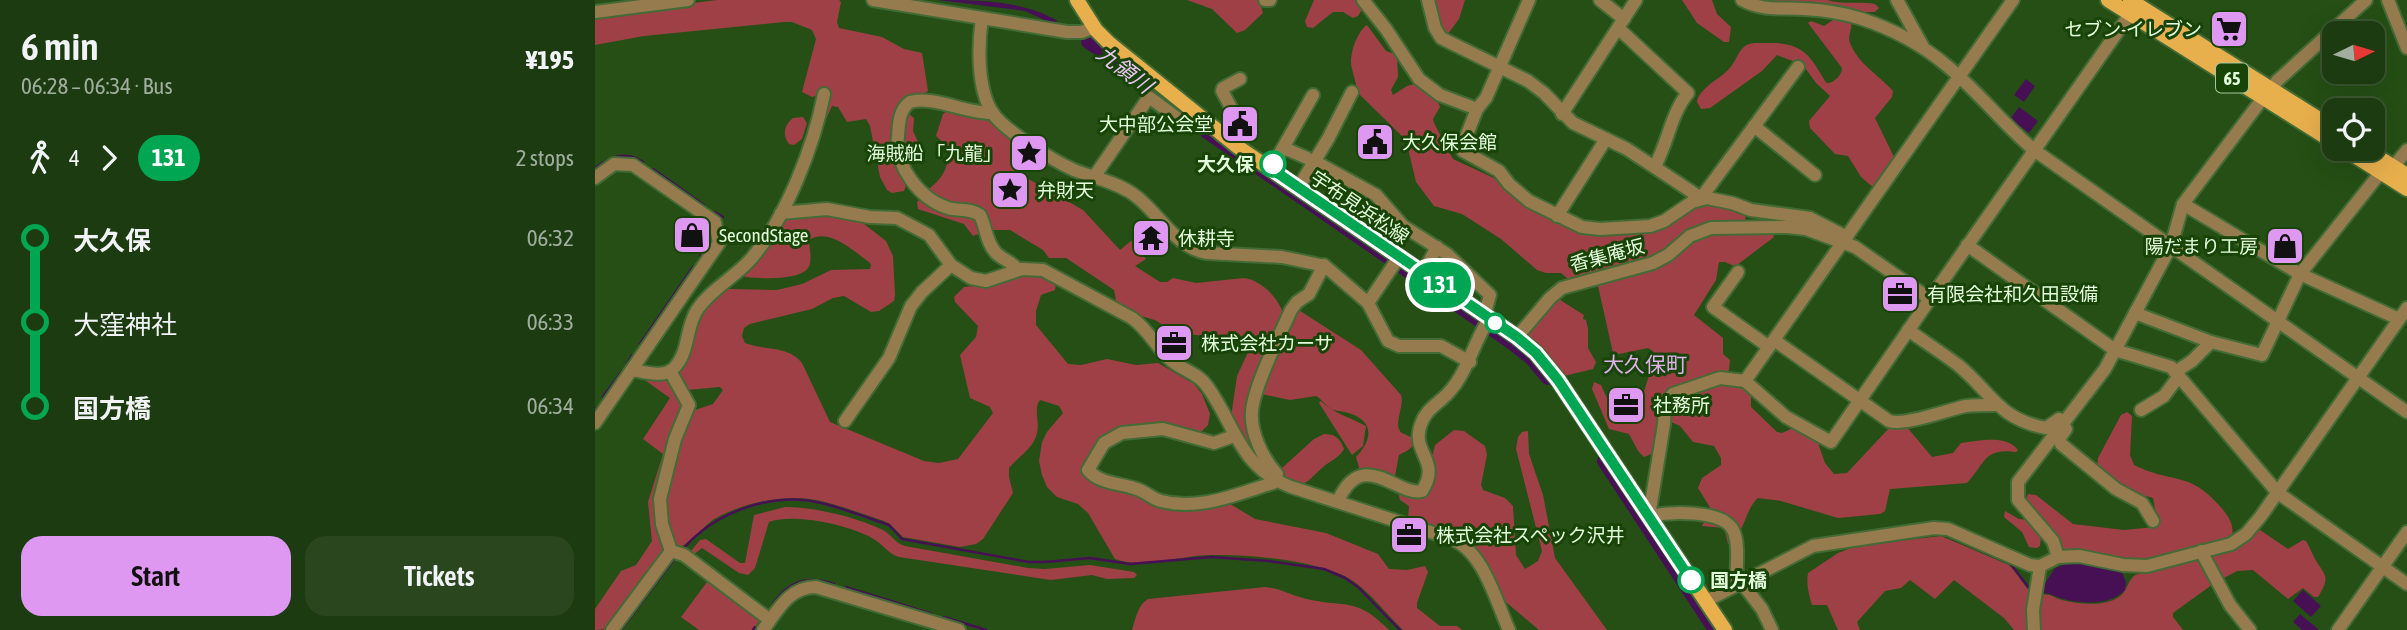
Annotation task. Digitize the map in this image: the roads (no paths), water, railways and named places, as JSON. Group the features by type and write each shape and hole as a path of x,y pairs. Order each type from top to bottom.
{"main road":[{"name":"65","path":"2108,0 2134,5 2322,133"},
{"name":"宇布見浜松線","path":"1082,4 1094,27 1109,43 1190,116 1271,169 1397,261 1423,273 1536,353 1552,372 1725,630"},
{"name":"65","path":"2267,93 2322,122"},
{"path":"2370,161 2407,175"},
{"path":"2378,161 2407,189"}],"street":[{"path":"595,12 623,4 688,0"},
{"path":"873,0 903,2 1075,33 1089,31 1094,27"},
{"path":"1363,0 1419,79 1440,95 1477,109"},
{"path":"1427,0 1435,29 1441,38 1528,81 1544,93 1573,123 1655,166 1700,198 1732,203 1751,210 1809,218 1845,239 1930,299"},
{"path":"1529,0 1486,97 1477,109 1462,146 1463,151 1499,171 1520,194 1557,216 1590,229 1650,226 1664,221 1700,198 1798,67"},
{"path":"1600,0 1688,93 1678,104 1664,151 1655,166"},
{"path":"1562,114 1636,0"},
{"path":"1742,0 1761,8 1804,9 1849,15 1886,28 1924,48 1959,76 2034,150 2407,412"},
{"path":"1897,0 1903,15 1924,48"},
{"path":"1745,381 2013,0"},
{"path":"2388,0 2407,48"},
{"path":"2057,557 2053,541 2021,506 2016,488 2024,472 2105,369 2171,246 2183,204 2277,81 2358,2"},
{"path":"1772,630 1762,609 1741,586 1735,536 1729,524 1717,517 1683,513 1649,516 1668,398 1720,378 1745,381 1786,417 1831,442 2134,5"},
{"path":"982,18 978,58 987,100 993,113 1046,155 1136,195 1185,244 1195,250 1282,257 1324,265 1368,303 1385,337 1394,345 1441,346 1470,362"},
{"path":"1221,135 1235,115 1223,88 1240,79"},
{"path":"1298,188 1311,159 1352,92"},
{"path":"632,370 660,374 670,371 686,347 692,319 698,307 751,259 781,213 815,134 824,94"},
{"path":"1271,169 1313,95"},
{"path":"1094,177 1149,97 1184,123 1190,116"},
{"path":"993,113 923,100 910,102 901,112 897,150 908,175 924,192 944,207 979,215 995,252 1017,266 1018,271"},
{"path":"1754,126 1815,175"},
{"path":"1557,216 1606,139"},
{"path":"1284,148 1311,159 1376,195 1403,226 1447,254 1490,295 1486,320 1470,362 1445,395 1427,412 1420,425 1419,445 1429,468 1422,491 1414,492 1383,477 1370,475 1354,482 1338,501"},
{"path":"2135,313 2211,342 2262,355 2300,274 2387,169 2407,150"},
{"path":"595,178 614,164 633,164 715,222 719,243 595,423"},
{"path":"1706,601 1741,586 1813,545 1941,528 2021,562 2040,566 2057,557 2087,556 2123,565 2147,566 2170,562 2239,540 2252,528 2278,493 2403,314 2300,274 2183,204"},
{"path":"781,213 827,209 870,217 897,218 929,235 951,265 971,278 986,281 1029,268 1043,270 1138,322 1166,356 1205,383 1234,436 1252,459 1276,480 1464,545 1480,565 1509,630"},
{"name":"香集庵坂","path":"1517,337 1562,288 1653,263 1704,230 1793,227 1845,239"},
{"path":"1967,246 2115,350 2171,367 2278,493 2407,584"},
{"path":"1423,273 1437,247"},
{"path":"1368,303 1397,261"},
{"path":"845,421 889,358 911,306 951,265"},
{"path":"1234,436 1214,443 1163,429 1122,433 1104,443 1088,470 1110,483 1138,489 1159,501 1182,505 1199,505 1273,483 1277,474 1266,460 1253,428 1254,399 1291,310 1297,302 1310,294 1324,265"},
{"path":"1738,272 1713,307 1889,421 1903,423 1967,406 1995,405"},
{"path":"1908,330 1957,365 1995,405 2013,417 2042,428 2050,427 2058,419 2066,419"},
{"path":"2141,410 2164,396 2177,374 2211,342"},
{"path":"670,371 689,405 675,439 660,499 662,524 671,551"},
{"path":"2066,419 2069,425 2059,439 2061,444 2116,489 2142,503 2153,521"},
{"path":"2338,630 2407,532"},
{"path":"671,551 684,555 767,625 794,592 816,587 959,630"},
{"path":"612,630 671,551"},
{"path":"2201,551 2229,605 2250,630"},
{"path":"2034,630 2033,610 2040,566"}],"waterway":[{"name":"九領川","path":"1088,42 1117,60 1195,123"},
{"name":"九領川","path":"1207,132 1512,343 1531,358 1548,378"},
{"path":"595,168 618,156 630,156 643,162"},
{"path":"653,169 704,205"},
{"path":"715,212 723,217"},
{"path":"700,256 711,241"},
{"path":"640,344 693,267"},
{"path":"627,364 632,355"},
{"path":"603,397 622,371"},
{"name":"九領川","path":"1604,461 1715,630"},
{"path":"683,549 696,536 728,515 765,503 803,500 837,507 889,525 902,539 1029,562 1090,558 1130,564 1211,557 1269,561 1324,569 1358,587 1400,630"},
{"path":"1946,535 2010,563 2029,588"},
{"path":"621,630 675,558"},
{"path":"773,604 785,590 799,582 815,580 834,584"},
{"path":"846,587 932,614"},
{"path":"944,617 986,630"}],"place":[{"name":"セブン-イレブン","path":"2229,29"},
{"name":"大中部公会堂","path":"1240,124"},
{"name":"大久保会館","path":"1375,142"},
{"name":"海賊船 「九龍」","path":"1029,153"},
{"name":"大久保","path":"1273,164"},
{"name":"弁財天","path":"1010,190"},
{"name":"SecondStage","path":"692,235"},
{"name":"休耕寺","path":"1151,238"},
{"name":"陽だまり工房","path":"2285,246"},
{"name":"有限会社和久田設備","path":"1900,294"},
{"name":"株式会社カーサ","path":"1174,343"},
{"name":"社務所","path":"1626,405"},
{"name":"株式会社スペック沢井","path":"1409,535"},
{"name":"国方橋","path":"1691,580"}],"district":[{"name":"大久保町","path":"1645,364"}]}
